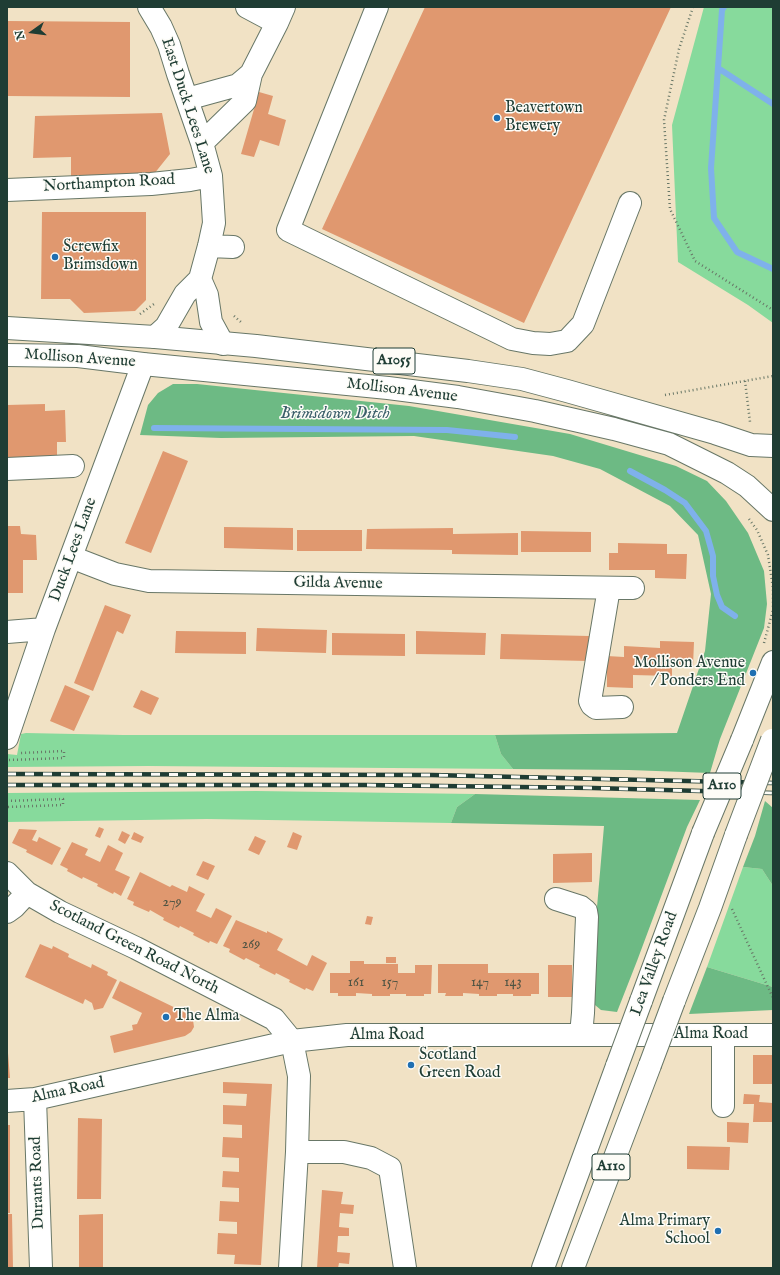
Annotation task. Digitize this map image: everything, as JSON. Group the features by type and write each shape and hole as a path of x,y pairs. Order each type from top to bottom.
{"street":[{"name":"East Duck Lees Lane","path":"149,7 162,27 202,143 211,176 214,223 200,279 186,294 166,327 155,337"},
{"path":"202,143 245,101 251,74 281,15 247,7"},
{"path":"377,7 288,230 512,339 533,343 550,344 567,341 583,324 630,203"},
{"path":"187,99 238,85 251,74"},
{"name":"Northampton Road","path":"7,190 151,184 211,176"},
{"path":"209,246 233,247"},
{"path":"200,279 207,295 211,322 223,344"},
{"name":"Mollison Avenue","path":"7,328 155,337 256,346 468,370 522,379 715,433 751,445 773,446"},
{"name":"Mollison Avenue","path":"7,355 78,356 143,364 388,388 458,397 535,411 614,429 669,444 727,473 747,486 773,510"},
{"name":"Duck Lees Lane","path":"11,745 44,629 143,364"},
{"path":"7,469 73,466"},
{"name":"Gilda Avenue","path":"71,557 115,574 149,581 633,588"},
{"path":"610,588 590,701 596,708 622,707"},
{"path":"7,632 44,629"},
{"name":"Lea Valley Road","path":"543,1268 703,833 773,662"},
{"name":"Lea Valley Road","path":"573,1268 710,908 772,739"},
{"name":"Scotland Green Road North","path":"7,873 27,893 60,912 136,948 274,1019 292,1041 299,1076 297,1152 290,1268"},
{"path":"7,912 27,893"},
{"path":"556,899 581,907 586,911 587,917 581,1035"},
{"name":"Alma Road","path":"7,1102 35,1099 292,1041 347,1035 773,1035"},
{"path":"723,1035 723,1106"},
{"name":"Durants Road","path":"35,1099 41,1268"},
{"path":"297,1152 344,1152 371,1158 390,1168 405,1268"}],"path":[{"path":"693,7 679,49 664,120 670,209 695,261 773,310"},
{"path":"745,381 751,424"},
{"path":"749,518 757,530 768,556 773,588 773,608"},
{"path":"7,760 64,758 64,751 11,745"},
{"path":"7,801 63,799 63,805 7,807"},
{"path":"731,907 773,998"}],"green space":[{"path":"704,7 773,7 773,323 748,305 678,262 672,125"},
{"path":"173,384 197,384 409,406 570,434 676,466 707,481 726,501 748,533 764,571 767,604 764,628 720,739 710,773 629,770 513,769 501,754 495,735 677,733 705,651 711,594 698,535 670,506 600,469 553,456 414,436 221,438 140,435 148,405 158,393"},
{"path":"21,734 123,735 495,735 501,754 513,769 148,766 7,767 7,754 17,755"},
{"path":"256,791 475,794 457,807 451,823 207,819 7,822 7,793"},
{"path":"475,794 700,800 687,827 617,1012 601,1010 589,1000 604,826 451,823 457,807"},
{"path":"765,801 773,808 773,886 762,869 743,867 755,836"},
{"path":"743,867 762,869 773,886 773,987 707,967"},
{"path":"707,967 773,987 773,1010 689,1014"}],"building":[{"name":"Beavertown Brewery","path":"425,7 671,7 524,323 322,229"},
{"path":"7,21 130,22 130,97 7,96"},
{"path":"259,92 273,96 268,114 286,120 279,146 260,140 254,157 241,154"},
{"path":"162,113 170,154 154,174 71,176 71,157 33,158 35,116"},
{"path":"42,212 146,212 146,300 135,311 84,313 70,299 41,299"},
{"path":"45,404 45,411 65,410 66,442 57,442 57,459 7,460 7,405"},
{"path":"163,451 188,461 151,553 125,543"},
{"path":"7,526 20,526 21,534 36,535 37,560 23,560 23,593 7,593"},
{"path":"224,527 293,528 293,550 224,548"},
{"path":"453,528 453,534 518,533 518,555 452,554 452,550 366,549 367,529"},
{"path":"297,530 362,530 362,551 297,551"},
{"path":"521,531 591,532 591,552 521,552"},
{"path":"618,543 667,544 667,554 687,554 686,579 655,578 655,570 609,570 609,553 618,553"},
{"path":"105,605 131,615 123,634 117,631 93,691 74,683"},
{"path":"257,628 327,630 326,653 256,651"},
{"path":"176,631 246,632 246,654 175,653"},
{"path":"416,631 486,633 485,655 416,654"},
{"path":"332,633 405,634 405,656 332,655"},
{"path":"501,634 589,636 588,661 500,659"},
{"path":"660,641 694,642 693,666 672,665 672,676 633,675 633,688 607,687 607,656 624,657 624,646 660,648"},
{"path":"65,685 90,696 74,731 50,721"},
{"path":"141,690 159,698 151,715 133,707"},
{"path":"99,827 104,829 100,838 95,836"},
{"path":"19,829 37,830 32,840 37,842 39,837 61,848 52,865 12,843"},
{"path":"122,831 130,835 125,844 118,840"},
{"path":"134,832 144,837 141,843 131,839"},
{"path":"293,832 302,836 297,850 287,847"},
{"path":"255,836 266,841 259,855 248,850"},
{"path":"72,842 88,849 85,855 100,862 108,845 123,853 115,870 130,877 121,896 114,892 113,894 97,886 98,884 83,877 82,879 67,871 68,869 60,865"},
{"path":"592,853 592,882 553,883 553,854"},
{"path":"203,861 215,866 208,880 196,875"},
{"path":"140,872 170,887 172,885 187,892 189,886 205,894 196,911 211,918 216,908 232,916 217,944 210,941 209,943 180,926 179,928 163,920 164,918 150,910 149,912 133,905 134,902 127,899"},
{"path":"367,916 373,917 371,925 365,924"},
{"path":"236,920 267,933 267,931 283,939 277,950 307,966 312,955 327,963 313,991 306,988 305,990 276,973 275,975 259,967 260,965 246,958 244,960 229,952 230,949 223,946"},
{"path":"40,944 52,949 53,946 69,954 68,957 91,968 92,964 108,972 107,975 117,980 103,1008 94,1010 92,1003 85,999 83,1004 25,977"},
{"path":"386,957 396,957 396,963 386,963"},
{"path":"350,961 364,961 364,964 398,964 398,973 415,973 415,965 432,965 431,994 424,994 424,996 390,994 390,996 372,996 372,994 356,993 356,996 338,996 338,993 330,993 330,973 350,973"},
{"path":"438,964 488,964 488,973 539,973 539,994 531,994 531,996 497,994 497,996 479,996 479,994 463,993 463,996 445,996 446,993 438,993"},
{"path":"548,965 572,965 572,997 548,997"},
{"name":"The Alma","path":"120,981 190,1015 193,1020 194,1027 191,1032 185,1036 114,1053 110,1036 133,1030 132,1025 137,1024 142,1013 112,998"},
{"path":"8,1053 10,1078 7,1078"},
{"path":"753,1055 773,1055 773,1084 753,1084"},
{"path":"223,1082 272,1084 261,1265 234,1264 235,1255 217,1254 218,1233 237,1234 237,1222 219,1221 220,1201 239,1202 239,1188 222,1187 223,1171 239,1172 239,1158 222,1157 223,1137 242,1138 242,1125 223,1124 223,1105 246,1106 247,1094 223,1093"},
{"path":"744,1094 760,1095 759,1102 773,1103 773,1122 753,1122 754,1104 743,1104"},
{"path":"78,1118 102,1119 101,1199 77,1199"},
{"path":"727,1122 749,1123 748,1143 727,1142"},
{"path":"7,1125 10,1125 10,1213 7,1213"},
{"path":"687,1146 730,1147 729,1170 687,1169"},
{"path":"322,1190 343,1192 341,1204 354,1205 353,1214 340,1213 339,1227 349,1228 349,1236 338,1236 337,1252 350,1253 349,1264 339,1263 338,1268 317,1268"},
{"path":"7,1214 12,1214 13,1268 7,1268"},
{"path":"103,1214 103,1268 79,1268 79,1215"}],"waterway":[{"path":"724,7 722,10 711,168 714,218 737,252 773,269"},
{"path":"718,68 773,104"},
{"name":"Brimsdown Ditch","path":"154,428 447,430 515,437"},
{"name":"Brimsdown Ditch","path":"630,471 685,503 706,531 713,556 713,576 717,595 722,607 735,616"}],"railway":[{"path":"7,774 432,775 773,783"},
{"path":"7,785 365,785 593,788 773,793"}],"place":[{"name":"Beavertown Brewery","path":"497,118"},
{"name":"Screwfix Brimsdown","path":"55,257"},
{"name":"Mollison Avenue / Ponders End","path":"753,673"},
{"name":"The Alma","path":"166,1017"},
{"name":"Scotland Green Road","path":"411,1065"},
{"name":"Alma Primary School","path":"718,1231"}]}
